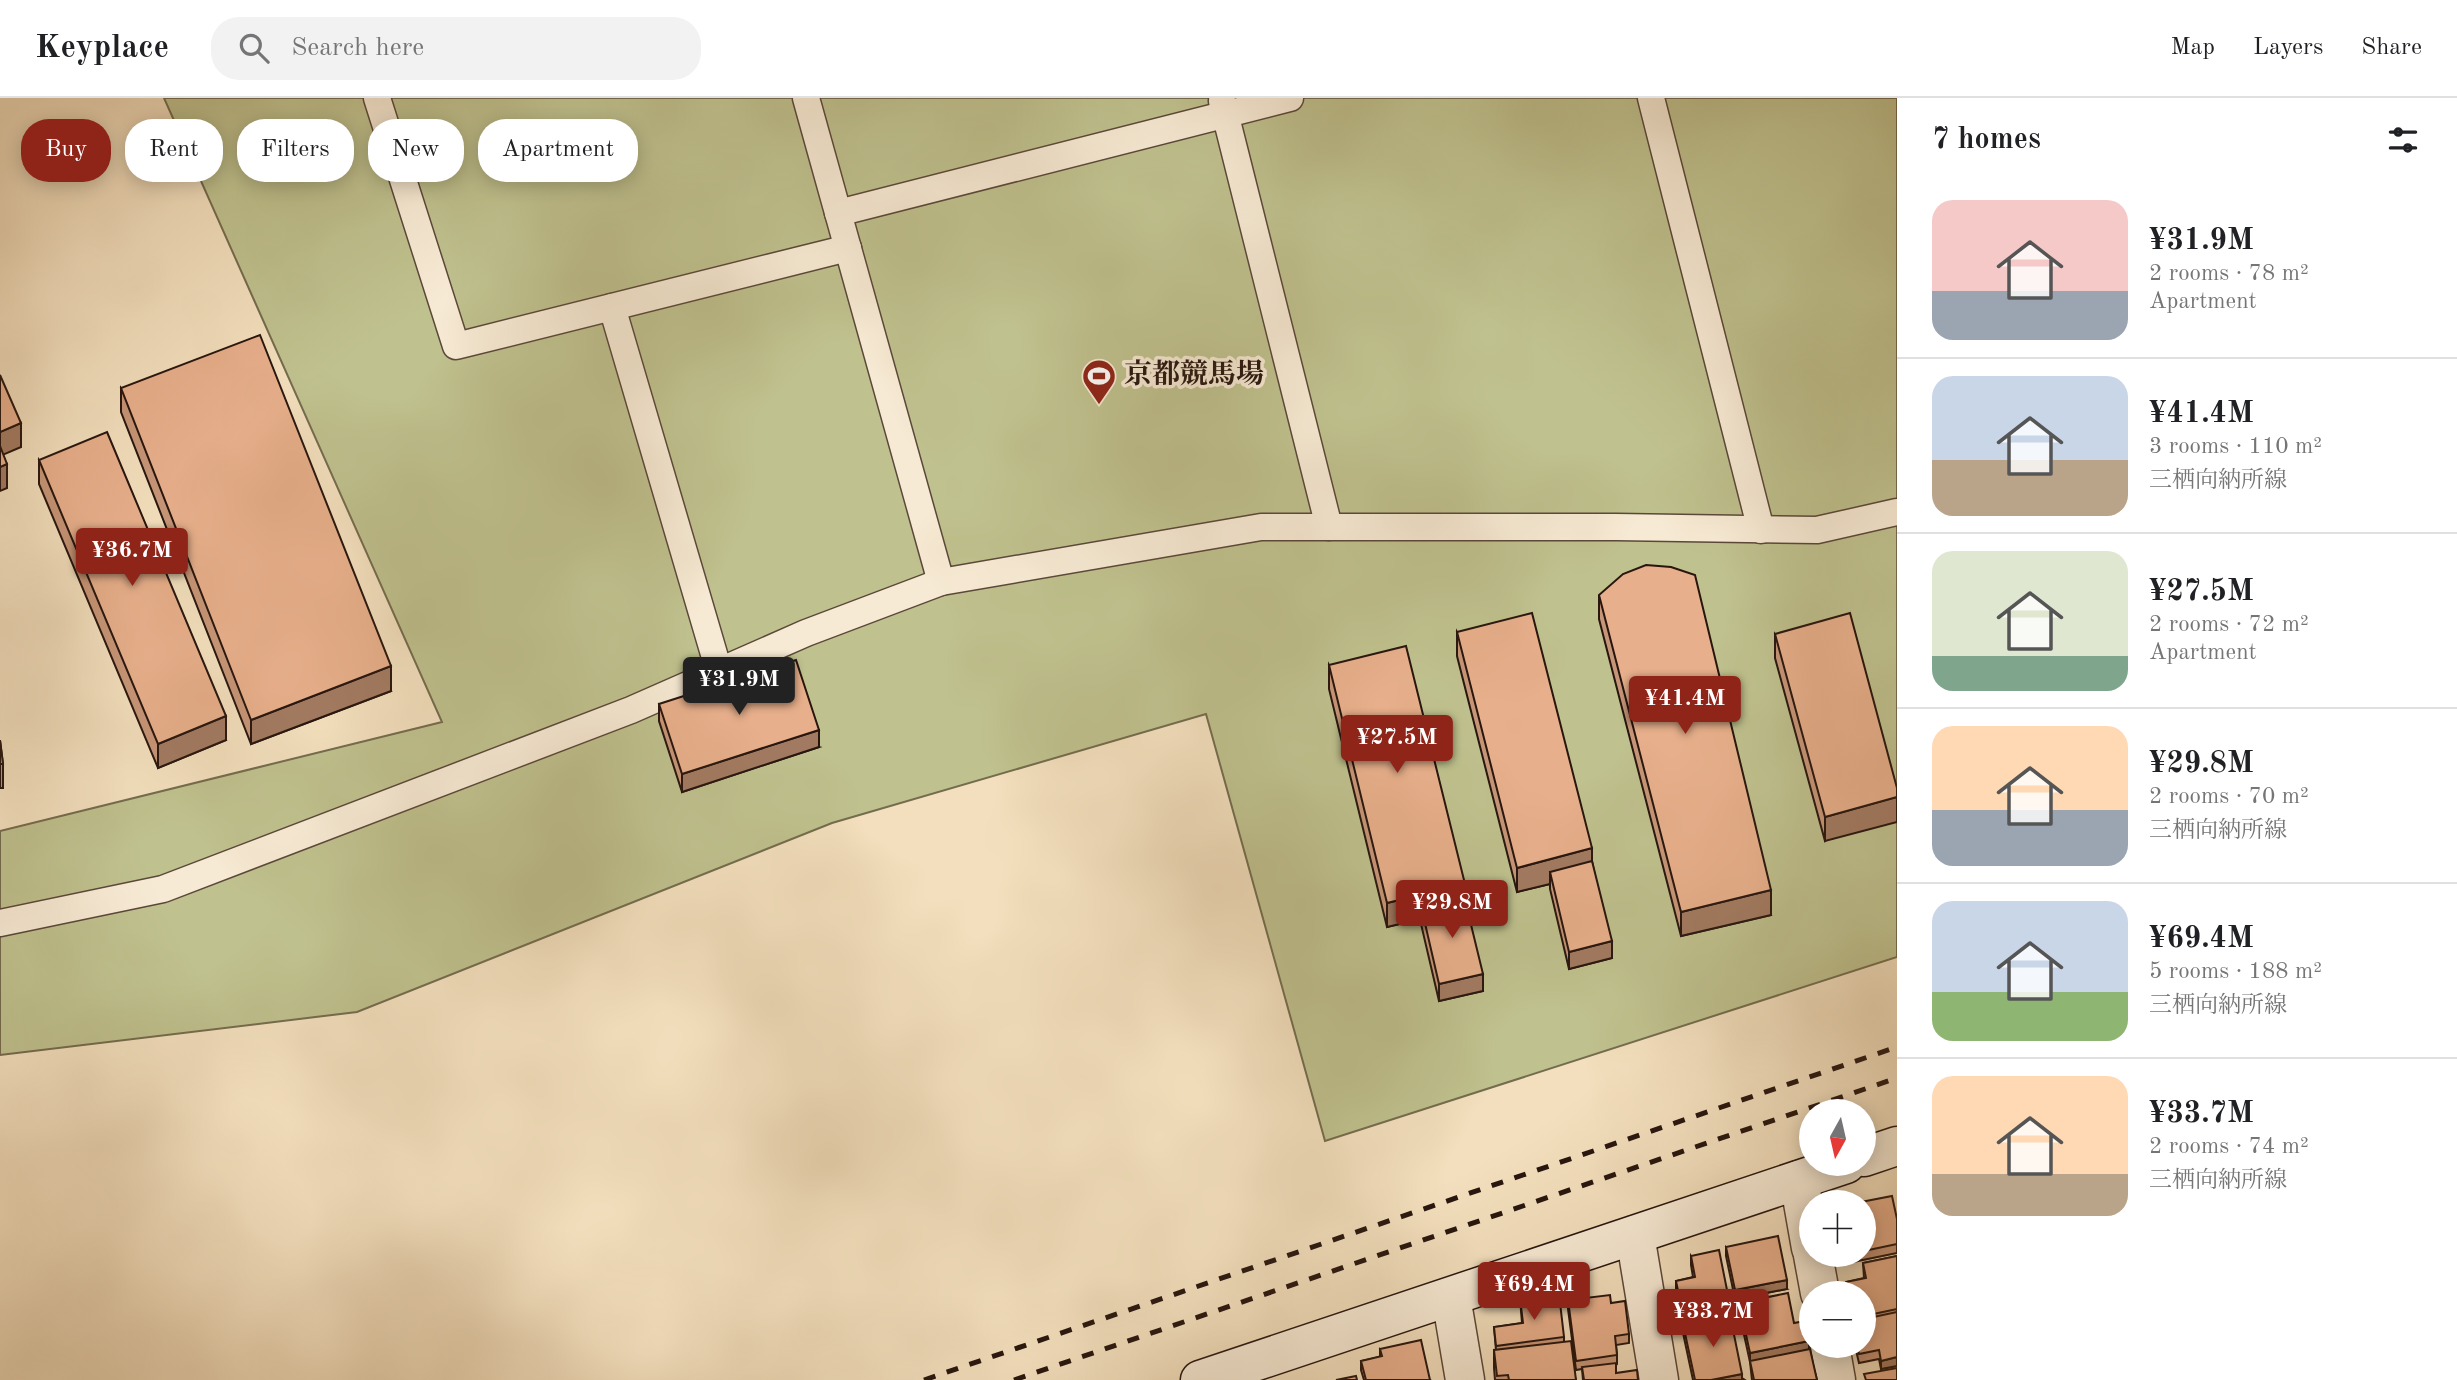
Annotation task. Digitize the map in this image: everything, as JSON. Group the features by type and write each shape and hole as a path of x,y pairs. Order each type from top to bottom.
{"main road":[{"path":"1876,1153 1897,1146"},
{"path":"1200,1380 1250,1372 1451,1297 1811,1176"},
{"path":"1799,1180 1801,1190"},
{"path":"1635,1235 1659,1380"},
{"path":"1451,1297 1465,1380"},
{"path":"1832,1358 1836,1380"}],"lane":[{"path":"377,98 456,346 848,248"},
{"path":"806,98 942,582"},
{"path":"838,213 1224,106 1290,98"},
{"path":"1651,98 1761,530"},
{"path":"1224,106 1329,527"},
{"path":"612,307 719,671"},
{"path":"0,923 163,888 631,710 806,633 942,582 1261,527 1817,530 1897,512"}],"green space":[{"name":"京都競馬場","path":"164,98 1897,98 1897,957 1325,1141 1206,714 832,823 357,1012 0,1055 0,831 442,722 201,182 223,182 223,119 173,119"}],"building":[{"path":"260,335 391,666 251,720 121,388"},
{"path":"0,375 21,423 0,432"},
{"path":"107,432 226,716 158,744 39,460"},
{"path":"0,446 7,464 0,467"},
{"path":"1646,565 1671,567 1695,575 1771,890 1681,912 1599,595 1623,574"},
{"path":"1532,613 1592,848 1517,868 1457,632"},
{"path":"1850,613 1897,788 1897,797 1825,817 1775,634"},
{"path":"1406,646 1465,884 1387,903 1329,665"},
{"path":"796,660 819,730 682,774 659,704"},
{"path":"0,740 3,764 0,764"},
{"path":"1592,861 1612,941 1569,952 1550,872"},
{"path":"1464,896 1483,974 1439,984 1421,906"},
{"path":"1892,1196 1897,1219 1897,1244 1876,1248 1876,1199"},
{"path":"1778,1236 1787,1280 1735,1290 1726,1247"},
{"path":"1719,1250 1730,1305 1683,1315 1676,1281 1695,1277 1691,1256"},
{"path":"1897,1256 1897,1309 1876,1313 1876,1281 1851,1281 1866,1278 1864,1267 1876,1267 1876,1260"},
{"path":"1788,1293 1794,1323 1799,1322 1799,1343 1750,1353 1739,1303"},
{"path":"1559,1294 1564,1337 1496,1346 1494,1327 1523,1323 1520,1298"},
{"path":"1610,1295 1611,1303 1625,1301 1629,1334 1615,1336 1617,1355 1576,1361 1568,1300"},
{"path":"1897,1312 1897,1357 1881,1361 1879,1350 1876,1351 1876,1316"},
{"path":"1730,1315 1742,1374 1695,1380 1683,1324"},
{"path":"1421,1340 1430,1380 1366,1380 1361,1361 1382,1356 1380,1349"},
{"path":"1571,1341 1576,1380 1509,1380 1508,1375 1497,1376 1494,1350"},
{"path":"1799,1351 1799,1358 1812,1358 1817,1380 1754,1380 1750,1361"},
{"path":"1616,1363 1616,1373 1637,1370 1638,1380 1584,1380 1582,1367"},
{"path":"1897,1368 1897,1380 1866,1380 1864,1374"},
{"path":"1356,1376 1357,1380 1336,1380"}],"railway":[{"path":"924,1380 1897,1047"},
{"path":"1014,1380 1897,1078"}],"place":[{"name":"京都競馬場","path":"1099,406"}]}
